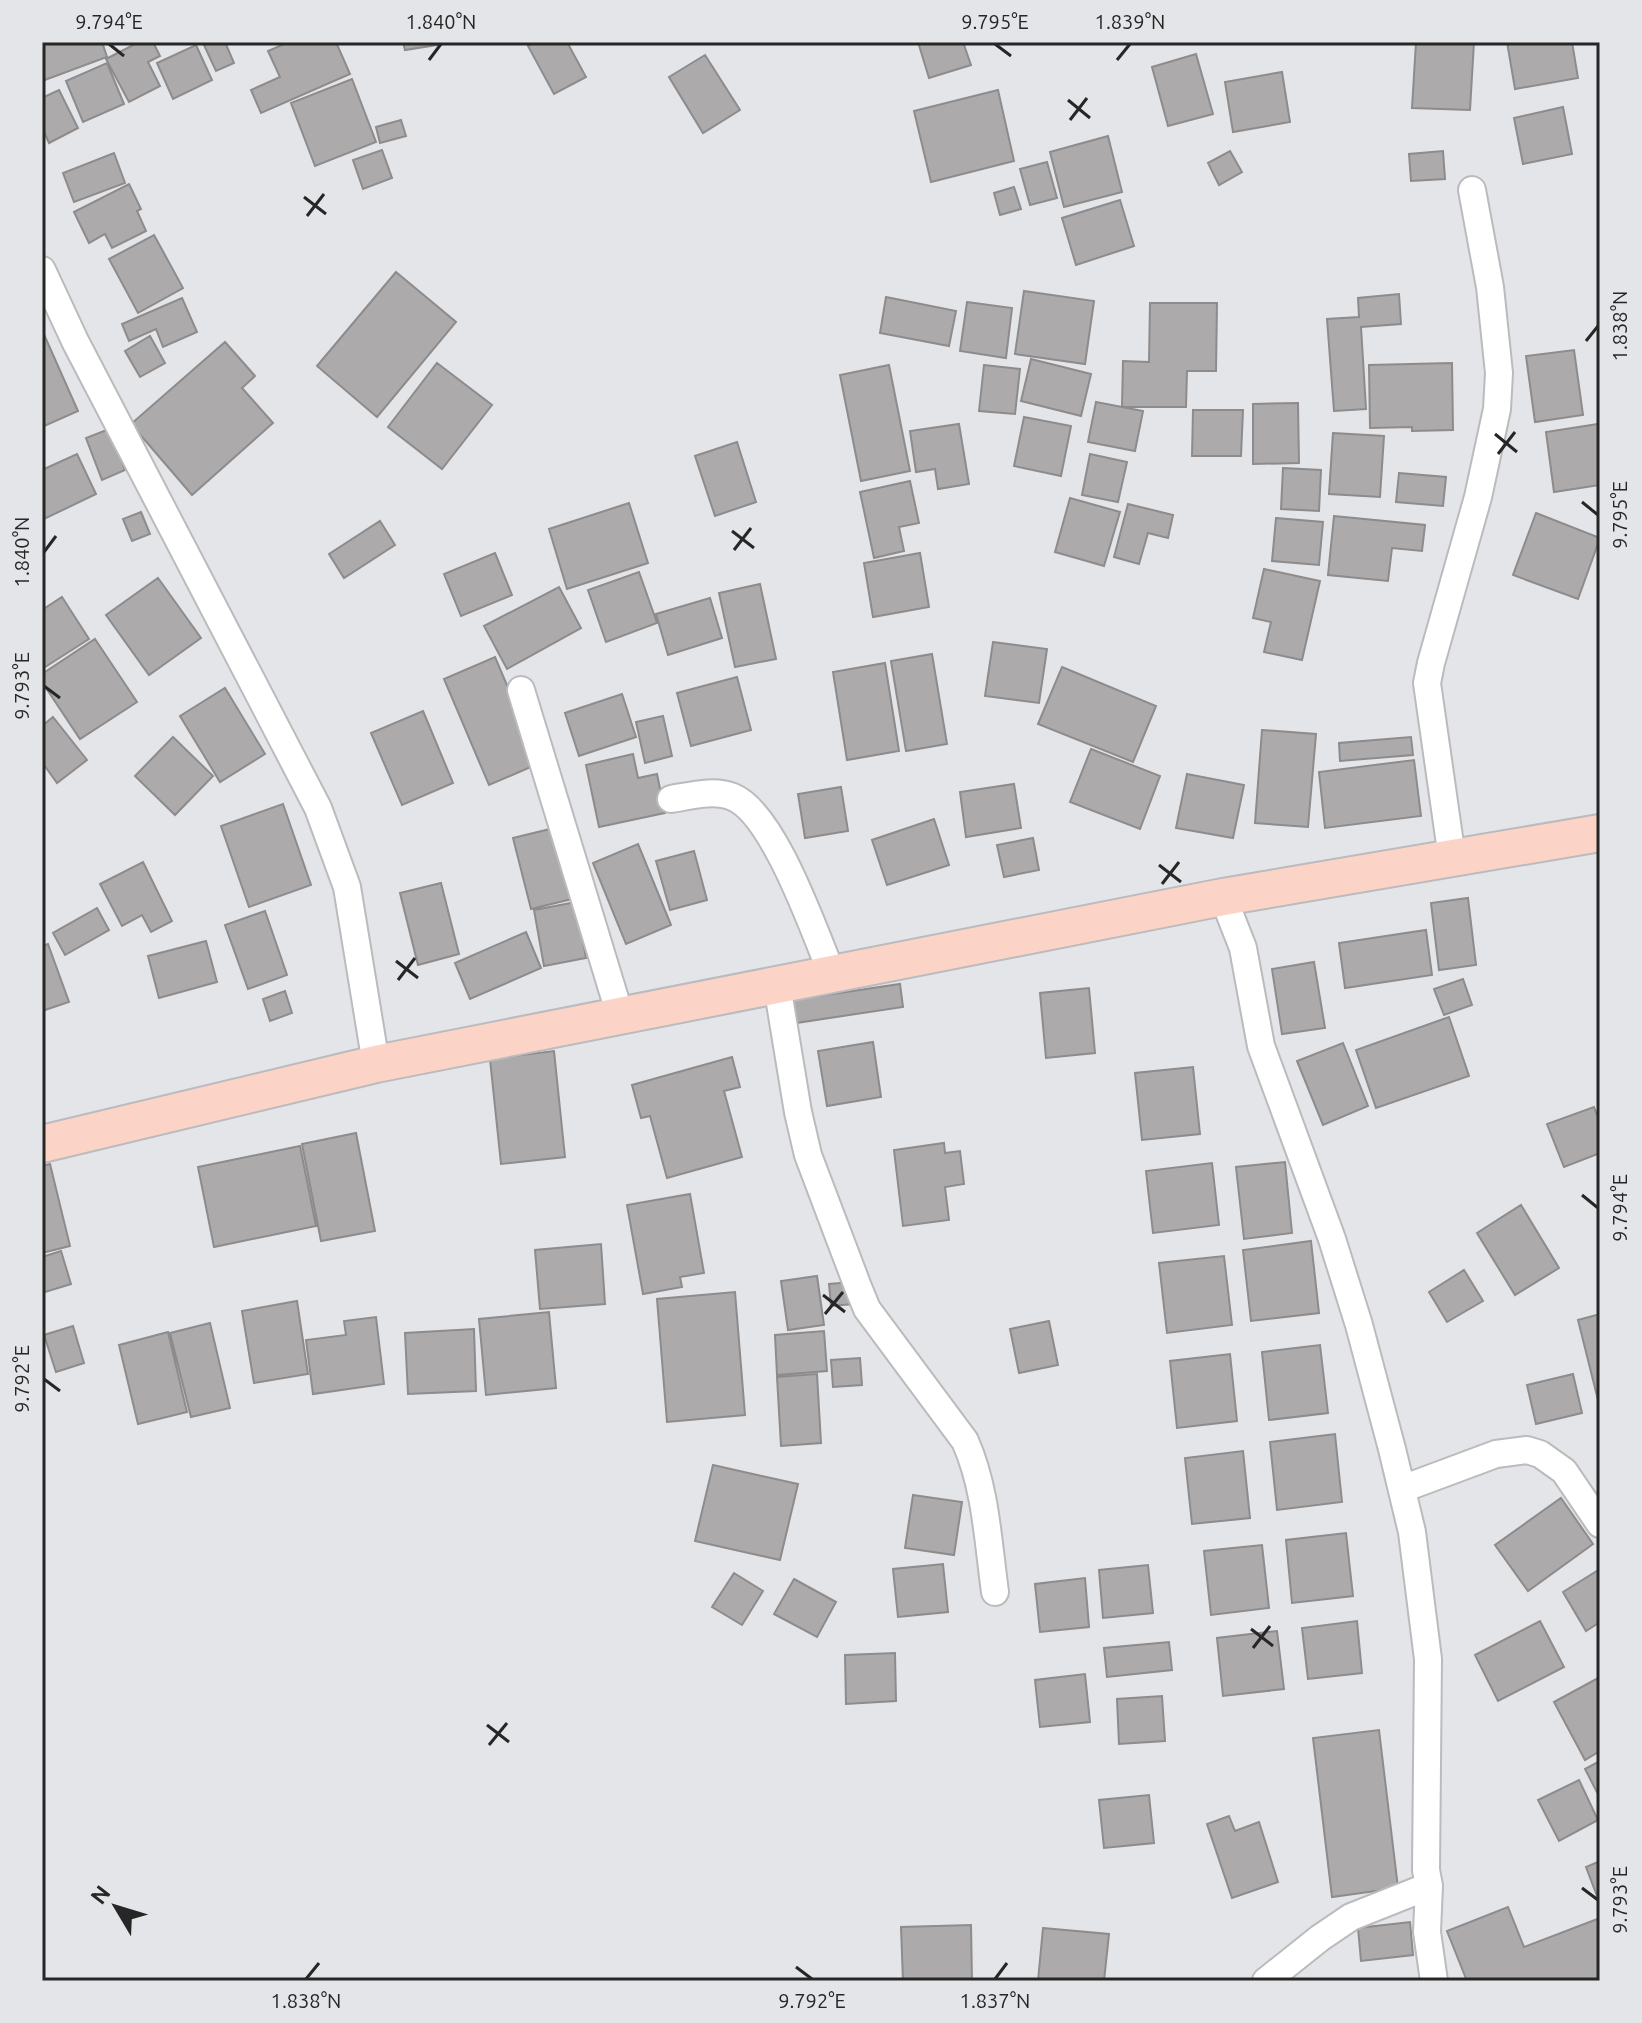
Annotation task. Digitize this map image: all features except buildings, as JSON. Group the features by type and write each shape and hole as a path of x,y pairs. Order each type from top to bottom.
{"main road":[{"path":"42,1144 376,1064 620,1015 1223,897 1600,833"}],"street":[{"path":"1452,858 1427,683 1478,497 1497,409 1499,373 1490,287 1472,190"},
{"path":"42,270 75,341 318,808 347,887 376,1064"},
{"path":"521,690 620,1015"},
{"path":"671,799 718,793 746,804 774,840 832,974"},
{"path":"1223,897 1243,948 1261,1046 1337,1253 1359,1325 1412,1532 1428,1659 1427,1932 1434,1981"},
{"path":"777,985 808,1155 867,1309 965,1441 979,1483 995,1592"},
{"path":"1402,1489 1496,1454 1527,1450 1540,1454 1564,1471 1600,1524"},
{"path":"1266,1981 1351,1917 1429,1886"}]}
